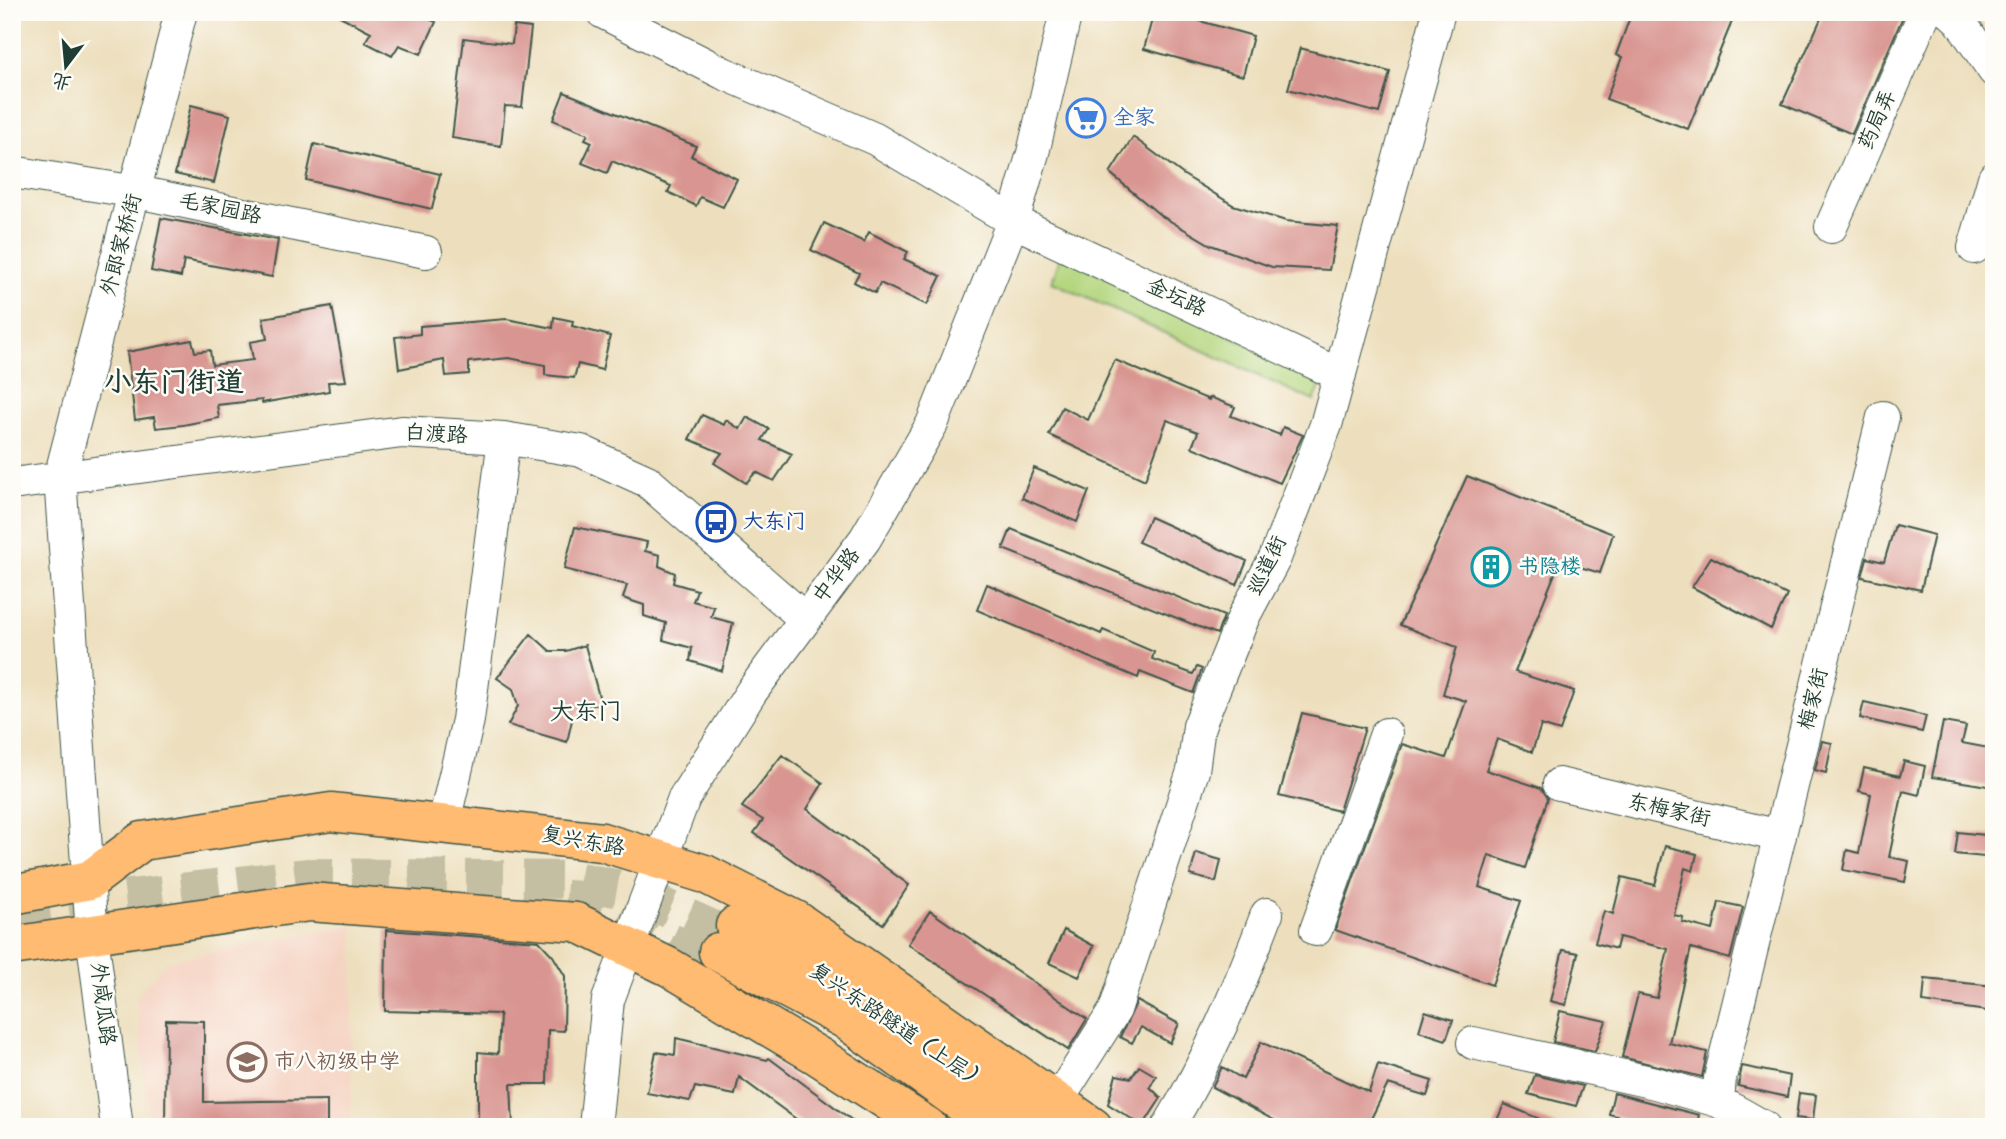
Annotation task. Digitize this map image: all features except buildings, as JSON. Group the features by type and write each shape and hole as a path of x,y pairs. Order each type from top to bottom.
{"main road":[{"name":"复兴东路","path":"12,895 90,880 142,841 331,812 444,822 603,842 705,874 796,920 1052,1115 1093,1127"},
{"path":"12,946 309,902 576,922 669,967 818,1056 928,1127"},
{"name":"复兴东路隧道 (上层)","path":"995,1127 846,1020 726,939 834,982 1052,1115"}],"street":[{"name":"外郎家桥街","path":"90,880 60,477 181,12"},
{"name":"中华路","path":"595,1127 608,1000 684,798 752,691 865,539 932,424 1013,221 1033,153 1066,12"},
{"name":"巡道街","path":"1052,1115 1115,1010 1193,771 1199,726 1244,616 1275,558 1325,425 1438,12"},
{"name":"药局弄","path":"1831,227 1925,12"},
{"path":"1950,12 1959,20 1994,71"},
{"name":"金坛路","path":"608,16 723,73 875,139 1013,221 1340,375"},
{"name":"毛家园路","path":"12,172 136,192 426,252"},
{"path":"1973,248 1994,178"},
{"name":"梅家街","path":"1718,1101 1720,1078 1883,417"},
{"name":"白渡路","path":"12,484 402,432 504,438 582,451 647,481 805,619"},
{"path":"444,822 468,720 504,438"},
{"path":"1316,930 1386,734"},
{"name":"东梅家街","path":"1559,784 1780,836"},
{"name":"外咸瓜路","path":"90,880 92,935 117,1127"},
{"path":"1168,1127 1236,995 1266,914"},
{"path":"1473,1043 1655,1083 1718,1101 1764,1127"}],"shaded area":[{"name":"市八初级中学","path":"354,925 351,1127 150,1127 136,997 168,960"}],"green space":[{"path":"1061,255 1323,380 1314,401 1052,282"}],"tunnel":[{"path":"12,912 307,877 574,880 626,890 765,953"},
{"path":"566,899 582,900 747,978"}],"place":[{"name":"全家","path":"1086,118"},
{"name":"大东门","path":"716,522"},
{"name":"书隐楼","path":"1491,567"},
{"name":"市八初级中学","path":"247,1062"}],"district":[{"name":"小东门街道","path":"174,383"},
{"name":"大东门","path":"586,712"}]}
